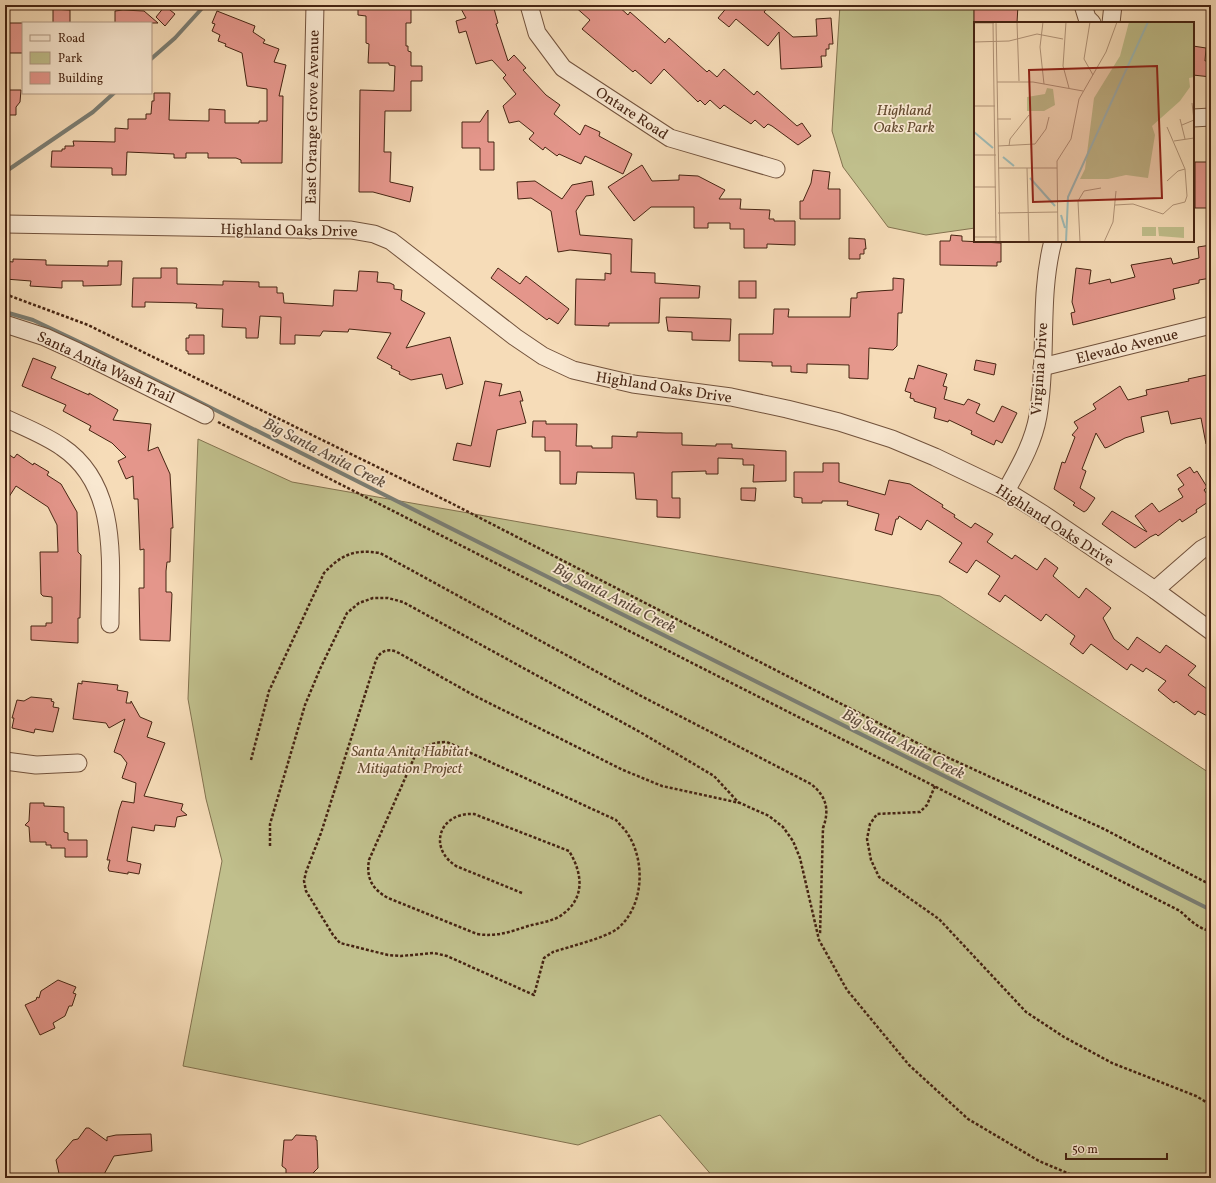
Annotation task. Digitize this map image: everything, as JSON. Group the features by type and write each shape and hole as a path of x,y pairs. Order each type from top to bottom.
{"street":[{"name":"East Orange Grove Avenue","path":"310,230 315,5"},
{"name":"Ontare Road","path":"530,5 537,33 563,68 670,138 776,169"},
{"path":"1083,5 1087,18 1091,22"},
{"path":"1111,22 1113,5"},
{"path":"1194,118 1211,117"},
{"name":"Highland Oaks Drive","path":"5,224 362,231 391,241 515,337 543,356 573,370 633,384 730,397 839,422 892,439 935,457 1006,491 1043,514 1155,590 1211,631"},
{"name":"Virginia Drive","path":"1006,491 1028,450 1038,416 1042,368 1043,302 1053,242"},
{"name":"Santa Anita Wash Trail","path":"5,324 45,338 78,352 205,415"},
{"name":"Elevado Avenue","path":"1042,368 1211,326"},
{"path":"5,418 32,430 63,448 87,470 103,501 110,541 110,624"},
{"path":"1155,590 1202,549 1211,544"},
{"path":"5,761 36,765 78,763"}],"path":[{"path":"5,294 88,325 449,502 927,748 1104,829 1211,885"},
{"path":"205,415 1180,910 1191,922 1204,930 1211,931"},
{"path":"251,760 269,691 324,573 335,561 349,554 365,551 380,553 643,697 811,784 819,790 827,808 827,818 823,828 819,940"},
{"path":"270,846 270,824 305,705 320,669 347,613 359,603 373,598 388,598 403,602 640,732 714,776 740,804"},
{"path":"522,893 456,866 443,854 440,845 440,836 443,828 449,820 465,813 474,814 569,851 577,863 580,877 579,892 572,905 562,915 501,935 489,936 477,934 388,898 373,887 367,869 369,860 414,758 420,750 428,744 437,742 447,742 616,820 629,836 637,856 640,877 636,898 626,919 616,930 553,952 544,958 534,995 441,954 434,953 401,956 388,955 340,943 333,935 308,895 304,881 306,872 321,833 376,660 381,653 389,650 397,652 475,696 623,770 662,786 740,804 769,816 783,827 793,841 800,858 819,940 847,990 909,1065 968,1120 1039,1161 1079,1178"},
{"path":"935,786 928,805 920,812 877,814 870,824 867,839 871,860 879,877 939,919 1026,1012 1064,1037 1112,1063 1196,1096 1211,1105"}],"green space":[{"name":"Highland Oaks Park","path":"840,5 974,5 974,228 926,235 888,227 843,167 832,131"},
{"name":"Santa Anita Habitat Mitigation Project","path":"198,439 292,482 940,596 1211,774 1211,1178 714,1178 660,1115 578,1145 183,1066 222,861 206,799 188,699"}],"building":[{"path":"358,5 411,5 411,23 406,23 406,46 408,46 408,51 411,52 411,66 422,66 422,81 411,81 411,111 385,111 384,152 391,152 390,182 413,187 410,202 373,192 359,192 360,90 394,91 395,66 389,65 389,63 368,63 369,44 366,43 366,16 358,15"},
{"path":"459,5 493,5 498,23 496,24 508,61 514,55 526,68 523,70 546,95 560,105 554,114 580,135 585,125 600,132 599,136 632,154 623,174 585,156 581,164 559,154 557,156 545,147 543,150 529,139 534,133 519,121 509,123 503,106 516,94 503,78 506,75 492,60 476,64 466,31 459,33 456,21 466,18"},
{"path":"573,5 617,5 628,15 630,12 665,43 669,38 707,72 709,70 717,77 724,69 754,95 757,91 797,126 802,123 811,136 798,145 772,126 768,124 764,128 755,120 751,124 724,105 720,109 710,100 705,105 700,100 698,102 664,69 651,84 635,70 633,72 582,29 590,20"},
{"path":"729,5 770,5 764,12 793,37 817,36 816,19 831,18 833,44 829,44 829,49 826,49 826,56 821,56 822,67 781,69 779,32 768,46 736,19 729,27 718,18"},
{"path":"974,5 1018,5 1017,22 974,22"},
{"path":"165,6 175,14 165,26 156,17"},
{"path":"53,9 70,10 70,22 53,22"},
{"path":"115,11 144,11 158,23 115,22"},
{"path":"217,11 255,26 253,32 265,40 263,43 279,49 274,62 286,65 279,96 283,96 282,163 241,163 241,160 236,158 208,158 208,153 186,153 186,158 174,158 174,154 127,152 126,175 112,175 112,168 51,167 52,151 62,151 62,149 65,149 65,146 74,146 73,141 115,142 115,128 128,129 128,119 146,119 146,114 151,114 154,93 170,93 169,120 209,121 209,109 225,110 225,123 259,123 259,121 267,121 267,89 247,86 242,53 225,46 226,44 218,41 220,35 212,31 215,24 212,23"},
{"path":"5,23 22,23 22,53 5,53"},
{"path":"1194,46 1206,48 1205,61 1211,60 1211,77 1194,75"},
{"path":"5,90 21,90 20,102 16,107 16,115 5,115"},
{"path":"488,110 488,142 494,142 494,170 480,170 480,148 462,148 462,122 480,122"},
{"path":"1195,162 1211,162 1211,192 1208,192 1208,208 1195,208"},
{"path":"642,165 652,181 679,180 679,175 698,176 725,190 719,199 741,199 740,209 770,210 769,219 774,219 774,221 795,221 795,245 767,244 767,248 744,248 744,229 730,229 730,223 708,223 708,228 694,228 694,207 651,207 634,221 608,187"},
{"path":"813,170 830,172 828,189 840,189 840,219 800,219 800,201 803,201 811,183"},
{"path":"535,181 562,199 572,185 592,181 594,195 586,196 576,211 580,235 632,239 631,272 655,273 655,283 700,286 699,298 660,298 659,323 609,323 609,326 575,325 576,279 605,280 605,273 611,274 611,254 570,250 558,252 551,211 531,198 518,199 517,182"},
{"path":"951,235 962,236 962,241 1001,243 1001,262 997,262 997,266 940,265 940,241 950,241"},
{"path":"849,238 865,239 866,249 864,249 864,254 860,254 860,259 849,259"},
{"path":"1211,245 1211,278 1199,280 1199,283 1173,289 1175,299 1073,325 1071,313 1075,312 1072,302 1076,268 1091,270 1089,284 1110,279 1111,283 1135,277 1131,265 1171,258 1173,264 1199,258 1198,247"},
{"path":"13,259 46,260 46,265 108,266 108,261 122,261 121,285 83,286 83,281 62,281 62,288 30,286 31,281 5,279 5,261 13,262"},
{"path":"161,268 177,268 177,284 223,285 223,281 259,282 259,287 277,287 277,293 283,293 284,303 333,306 334,290 357,291 359,271 378,272 377,282 390,283 394,285 394,289 402,290 401,300 425,313 406,348 450,337 463,384 446,389 442,374 411,380 399,374 400,372 391,368 392,366 377,358 391,333 349,329 348,332 323,331 320,336 295,335 295,344 280,344 281,317 260,316 258,338 246,338 246,328 222,327 223,309 196,308 197,304 193,303 145,302 145,307 132,307 133,278 161,278"},
{"path":"498,268 520,284 526,276 569,309 558,324 549,318 547,320 491,278"},
{"path":"893,278 904,279 902,313 898,313 897,346 893,350 869,348 868,379 849,378 849,365 807,364 807,373 791,372 791,366 772,366 772,362 739,361 739,334 773,334 774,309 789,309 788,317 850,317 851,298 857,298 857,293 861,292 893,290"},
{"path":"739,281 756,281 756,298 739,298"},
{"path":"666,317 731,319 730,341 692,340 692,332 668,331"},
{"path":"189,335 204,335 204,354 188,354 188,351 186,351 186,338 189,338"},
{"path":"33,358 56,367 51,378 89,395 89,393 118,410 113,420 151,424 148,451 158,447 170,474 173,528 171,528 170,562 167,562 166,571 166,592 171,592 172,594 170,641 140,640 139,588 144,588 144,549 140,550 138,499 134,499 133,476 126,479 118,461 126,457 112,443 89,430 91,426 63,411 66,405 22,386"},
{"path":"976,360 996,364 994,375 974,370"},
{"path":"918,365 947,374 943,386 947,387 944,399 964,405 968,399 980,404 976,413 994,422 1002,406 1017,413 1002,443 996,440 994,445 971,434 972,431 949,420 948,422 934,418 936,408 914,401 914,399 910,398 911,393 905,391 909,378 914,379"},
{"path":"1211,374 1211,443 1206,444 1201,418 1171,424 1168,411 1141,417 1144,432 1125,438 1108,447 1105,448 1096,433 1082,469 1086,471 1080,488 1095,498 1087,510 1084,512 1073,505 1075,503 1054,489 1062,462 1065,463 1075,437 1072,435 1078,428 1074,422 1096,409 1093,404 1120,386 1128,400 1147,395 1146,390 1189,381 1188,379"},
{"path":"485,381 502,384 499,396 520,391 523,401 520,401 526,423 497,430 490,467 453,460 457,443 471,446"},
{"path":"533,421 546,421 546,424 577,424 576,446 592,446 592,448 612,448 612,436 637,437 637,432 682,433 682,445 716,446 716,444 732,444 732,448 786,451 786,481 753,482 754,465 743,465 743,459 718,458 718,474 706,474 706,471 672,472 672,498 680,498 680,518 657,517 657,500 636,499 634,473 577,472 576,484 560,484 560,451 545,451 545,437 532,437"},
{"path":"5,452 14,458 17,454 33,465 34,463 49,472 47,475 61,484 77,512 78,552 81,555 78,643 31,640 31,626 46,626 46,623 52,623 52,597 43,596 41,594 40,552 58,552 57,525 48,507 16,486 5,503"},
{"path":"823,463 839,463 839,482 885,495 889,480 910,484 943,505 942,507 955,515 954,517 971,528 975,523 993,534 987,542 1012,559 1015,555 1037,570 1045,558 1058,568 1053,576 1079,598 1086,588 1111,608 1103,618 1114,639 1128,650 1137,637 1160,653 1166,645 1196,666 1188,675 1211,692 1211,718 1198,711 1195,715 1176,701 1174,703 1158,690 1166,681 1146,668 1143,672 1131,664 1127,670 1091,644 1083,654 1070,644 1075,636 1046,614 1041,621 1005,595 1000,602 988,594 1000,576 976,560 967,573 949,562 962,543 927,520 921,530 899,516 898,519 896,519 892,535 875,530 879,514 847,505 848,501 802,503 802,498 794,497 794,472 823,472"},
{"path":"1190,467 1194,473 1197,471 1207,487 1204,490 1211,500 1182,522 1180,519 1158,536 1156,534 1150,537 1135,548 1102,524 1112,511 1147,532 1135,516 1152,503 1159,512 1183,497 1178,489 1184,485 1177,475"},
{"path":"741,488 756,488 755,501 741,500"},
{"path":"82,681 118,685 117,690 128,692 126,703 131,703 131,701 140,717 152,722 147,737 165,743 144,796 183,804 181,810 187,815 177,817 175,827 155,825 154,831 132,827 127,861 141,864 139,874 109,871 108,868 110,860 107,860 122,801 134,803 136,783 122,778 127,763 121,755 114,752 125,719 109,728 106,723 73,719 78,683 82,684"},
{"path":"31,697 52,699 51,701 54,702 53,707 59,708 53,732 35,729 34,733 12,728 14,718 12,718 17,700 24,701"},
{"path":"30,803 44,803 44,806 64,807 64,832 68,833 68,840 87,840 87,857 65,857 65,848 51,848 51,845 46,845 46,842 30,842 29,827 25,825 29,821"},
{"path":"58,980 76,987 73,993 76,994 72,1006 69,1006 65,1016 53,1023 55,1028 40,1035 25,1005 36,1000 37,997 39,998 41,991"},
{"path":"86,1128 89,1128 107,1141 107,1137 116,1135 151,1134 152,1151 114,1156 102,1178 60,1178 56,1160 73,1140 78,1139"},
{"path":"296,1135 316,1136 318,1168 312,1174 312,1178 286,1178 286,1169 282,1166 284,1140 292,1140"}],"waterway":[{"path":"152,58 175,38 205,5"},
{"path":"5,172 93,112 113,94"},
{"name":"Big Santa Anita Creek","path":"5,312 33,320 92,348 1211,910"}]}
